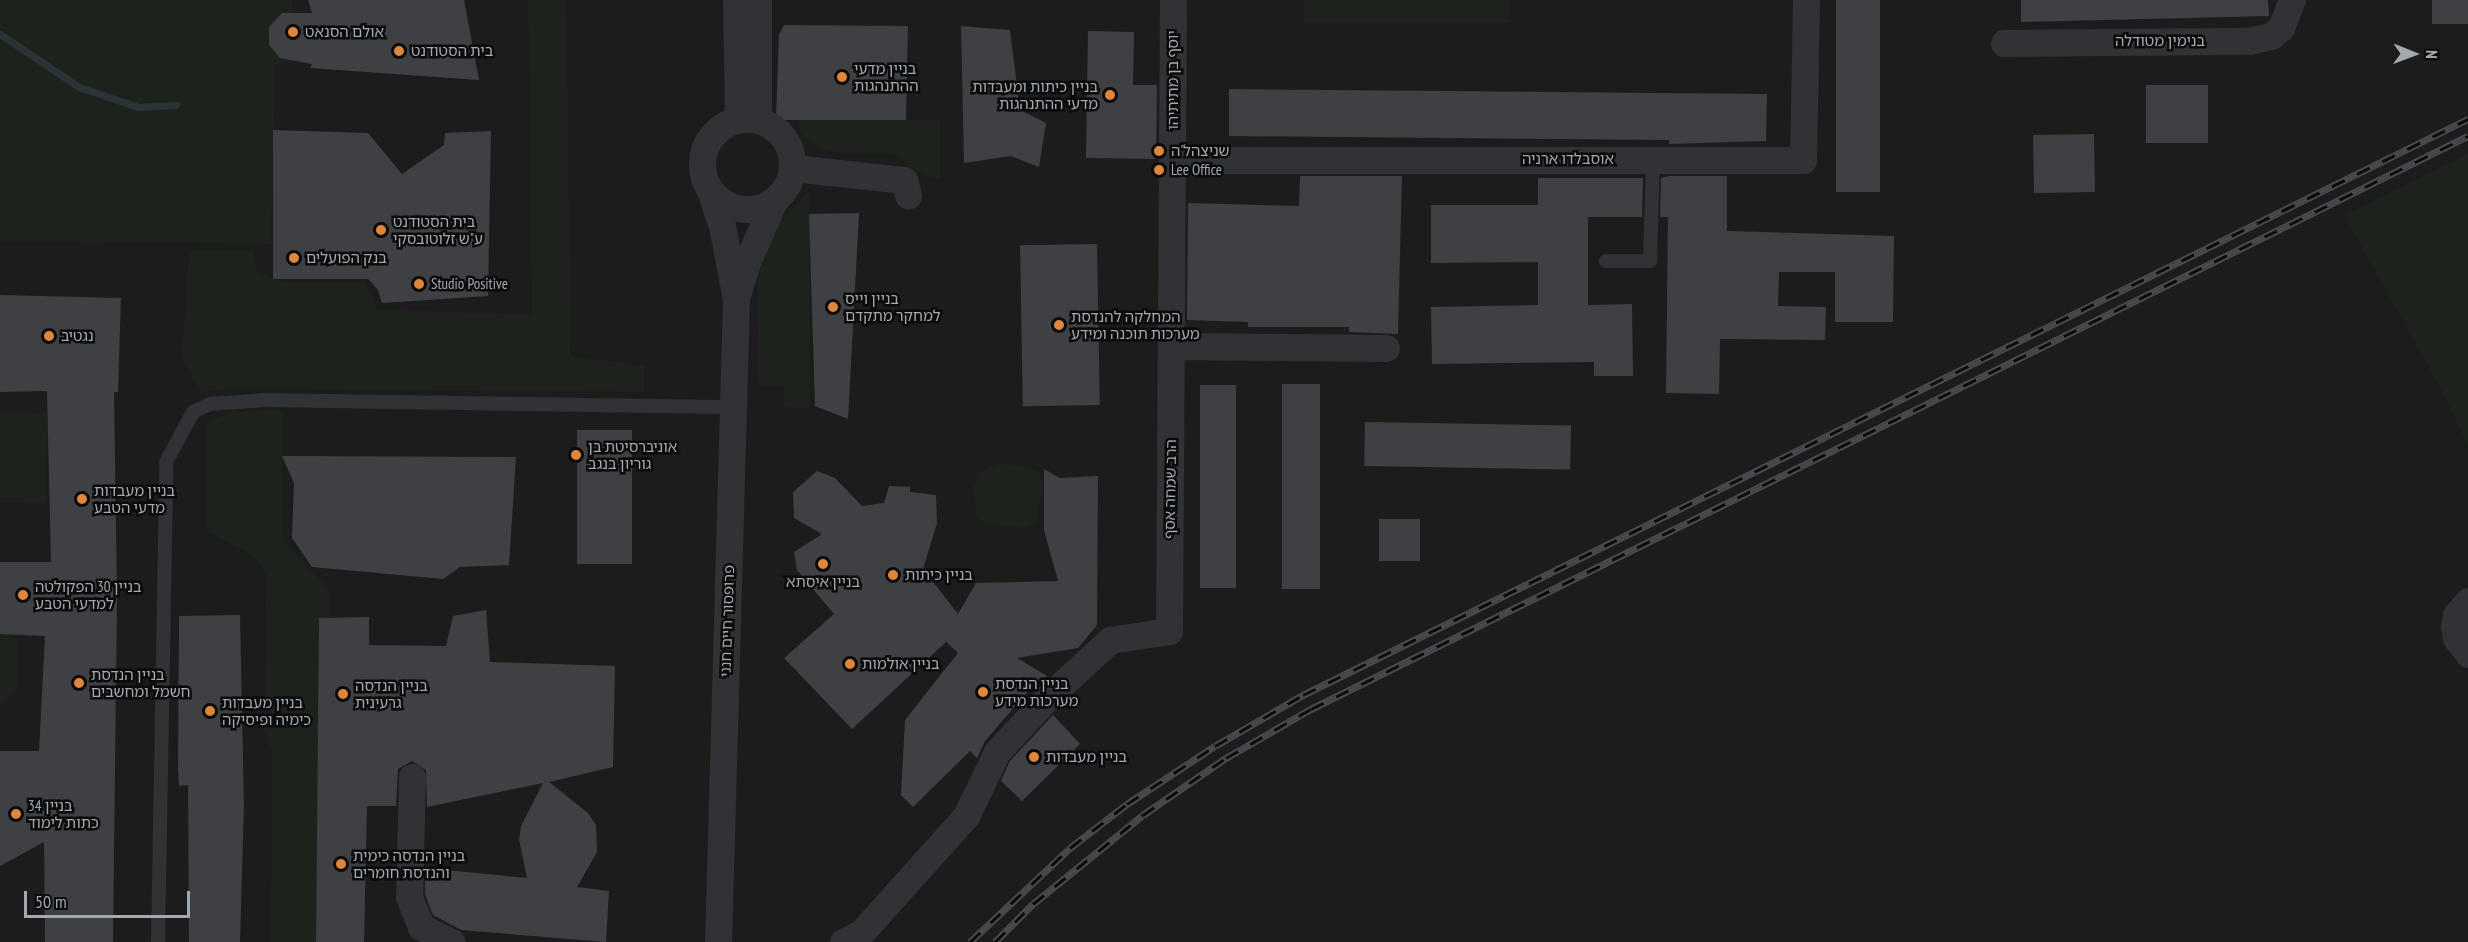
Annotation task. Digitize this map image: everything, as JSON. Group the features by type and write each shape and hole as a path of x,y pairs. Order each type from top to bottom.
{"street":[{"path":"736,0 748,119"},
{"path":"748,119 758,0"},
{"name":"יוסף בן מתיתיהו","path":"1173,0 1173,160"},
{"name":"אוסבלדו ארניה","path":"1173,160 1803,160 1806,0"},
{"name":"בנימין מטודלה","path":"2004,43 2249,41 2271,36 2282,28 2292,0"},
{"path":"748,119 784,138 793,168 785,189 774,201 744,210 729,207 711,193 703,179 703,149 711,135 748,119"},
{"name":"הרב שמחה אסף","path":"843,942 861,933 966,816 997,752 1047,698 1110,640 1169,631 1173,160"},
{"path":"793,168 896,178 904,180 908,195"},
{"name":"פרופסור חיים חנני","path":"711,193 722,226 736,299 718,942"},
{"name":"פרופסור חיים חנני","path":"736,299 747,262 774,201"},
{"path":"1171,346 1386,348"},
{"path":"2468,601 2456,615 2454,626 2456,638 2468,654"},
{"path":"412,777 409,897 422,927 452,942"}],"lane":[{"path":"1606,261 1650,261 1653,159"},
{"path":"158,942 166,462 193,412 210,404 266,400 734,407"}],"shaded area":[{"path":"0,0 2468,0 2468,942 0,942"},
{"path":"0,0 292,0 292,63 275,63 271,244 0,241"},
{"path":"528,0 567,0 570,356 644,366 644,392 228,388 201,392 182,357 189,251 254,251 257,271 284,283 366,283 377,309 532,315"},
{"path":"1304,0 1510,0 1510,23 1304,23"},
{"path":"799,119 940,120 940,178 926,177 893,154 838,153 818,147 801,134"},
{"path":"2468,154 2468,445 2439,385 2344,215"},
{"path":"809,191 810,408 784,407 784,386 759,387 757,260 770,234"},
{"path":"283,410 282,539 329,590 329,942 271,942 272,753 264,727 266,572 253,556 207,531 207,421 233,412"},
{"path":"0,412 48,413 46,503 0,502"},
{"path":"1000,462 1039,471 1042,487 1037,522 1024,527 987,524 977,517 974,486 980,473"},
{"path":"0,625 17,639 17,690 0,706"}],"building":[{"name":"בית הסטודנט","path":"308,0 464,0 479,80 310,68 312,64 280,58 269,45 269,27 282,13 312,13"},
{"path":"1836,0 1880,0 1880,192 1836,192"},
{"path":"2021,0 2268,0 2269,16 2021,22"},
{"path":"2432,0 2468,0 2468,24 2432,24"},
{"name":"בניין מדעי ההתנהגות","path":"784,25 908,26 906,120 776,120 779,35"},
{"name":"בניין מדעי ההתנהגות","path":"961,26 1010,30 1020,110 1046,123 1039,167 1011,156 964,163"},
{"name":"בניין כיתות ומעבדות מדעי ההתנהגות","path":"1088,31 1134,32 1133,85 1157,85 1156,159 1086,158"},
{"path":"2146,85 2208,85 2208,143 2146,143"},
{"path":"1229,89 1767,94 1766,141 1669,144 1669,140 1229,136"},
{"name":"בית הסטודנט ע\"ש זלוטובסקי","path":"273,130 368,133 402,174 444,145 445,133 491,131 488,296 382,303 378,290 368,279 273,279"},
{"path":"2094,134 2095,192 2034,193 2033,135"},
{"path":"1300,176 1402,176 1398,334 1349,332 1349,327 1248,327 1248,322 1187,320 1188,203 1299,206"},
{"path":"1727,176 1727,231 1894,236 1893,322 1835,322 1835,272 1779,272 1778,306 1826,307 1825,340 1720,339 1719,394 1666,393 1668,217 1660,217 1661,178"},
{"path":"1538,178 1643,178 1642,217 1588,217 1588,305 1632,304 1633,376 1594,376 1594,362 1432,364 1431,307 1538,305 1538,262 1431,263 1431,205 1538,205"},
{"name":"בניין וייס למחקר מתקדם","path":"859,213 848,419 815,406 809,214"},
{"name":"המחלקה להנדסת מערכות תוכנה ומידע","path":"1097,244 1100,405 1023,406 1020,245"},
{"path":"0,295 121,298 118,392 114,392 117,597 113,942 45,942 44,842 0,866 0,751 39,751 45,636 0,634 0,562 51,562 47,391 0,392"},
{"path":"1282,384 1320,384 1320,589 1282,589"},
{"path":"1200,385 1236,385 1236,588 1200,588"},
{"path":"1365,422 1571,426 1570,470 1364,466"},
{"path":"577,430 632,430 632,564 577,564"},
{"path":"282,456 516,457 509,565 460,567 443,579 312,567 292,538 294,483"},
{"path":"1044,469 1060,478 1098,476 1097,625 1078,648 1017,658 1047,676 1030,689 985,741 977,758 970,751 913,807 901,795 905,720 958,653 946,642 852,729 784,658 834,614 797,570 794,552 822,534 794,518 793,492 817,471 835,478 862,506 884,503 889,486 910,487 910,492 936,495 937,523 923,569 958,614 976,583 1058,581 1044,530"},
{"path":"1379,519 1420,519 1420,561 1379,561"},
{"path":"486,610 490,662 615,666 613,767 549,782 588,813 596,825 597,852 577,887 609,891 606,942 461,930 433,915 425,894 425,868 527,878 519,840 521,826 543,783 427,807 426,770 412,761 398,769 396,806 367,806 364,942 316,942 319,618 369,617 369,645 446,646 453,616"},
{"path":"240,615 244,804 240,942 189,942 188,785 179,786 178,769 179,616"},
{"name":"בניין מעבדות","path":"1053,715 1080,744 1022,801 1001,781 1010,761"}],"waterway":[{"path":"0,34 79,87 138,107 176,105"}],"railway":[{"path":"970,942 1070,848 1127,804 1215,746 1303,695 2468,119"},
{"path":"995,942 1033,904 1143,815 1226,758 1311,709 2468,136"}],"place":[{"name":"אולם הסנאט","path":"293,32"},
{"name":"בית הסטודנט","path":"399,51"},
{"name":"בניין מדעי ההתנהגות","path":"842,77"},
{"name":"בניין כיתות ומעבדות מדעי ההתנהגות","path":"1110,95"},
{"name":"שניצהל'ה","path":"1159,151"},
{"name":"Lee Office","path":"1159,170"},
{"name":"בית הסטודנט ע\"ש זלוטובסקי","path":"381,230"},
{"name":"בנק הפועלים","path":"294,258"},
{"name":"Studio Positive","path":"419,284"},
{"name":"בניין וייס למחקר מתקדם","path":"833,307"},
{"name":"המחלקה להנדסת מערכות תוכנה ומידע","path":"1059,325"},
{"name":"נגטיב","path":"49,336"},
{"name":"אוניברסיטת בן גוריון בנגב","path":"576,455"},
{"name":"בניין מעבדות מדעי הטבע","path":"82,499"},
{"name":"בניין איסתא","path":"823,564"},
{"name":"בניין כיתות","path":"893,575"},
{"name":"בניין 30 הפקולטה למדעי הטבע","path":"23,595"},
{"name":"בניין אולמות","path":"850,664"},
{"name":"בניין הנדסת חשמל ומחשבים","path":"79,683"},
{"name":"בניין הנדסת מערכות מידע","path":"983,692"},
{"name":"בניין הנדסה גרעינית","path":"343,694"},
{"name":"בניין מעבדות כימיה ופיסיקה","path":"210,711"},
{"name":"בניין מעבדות","path":"1034,757"},
{"name":"בניין 34 כתות לימוד","path":"16,814"},
{"name":"בניין הנדסה כימית והנדסת חומרים","path":"341,864"}]}
